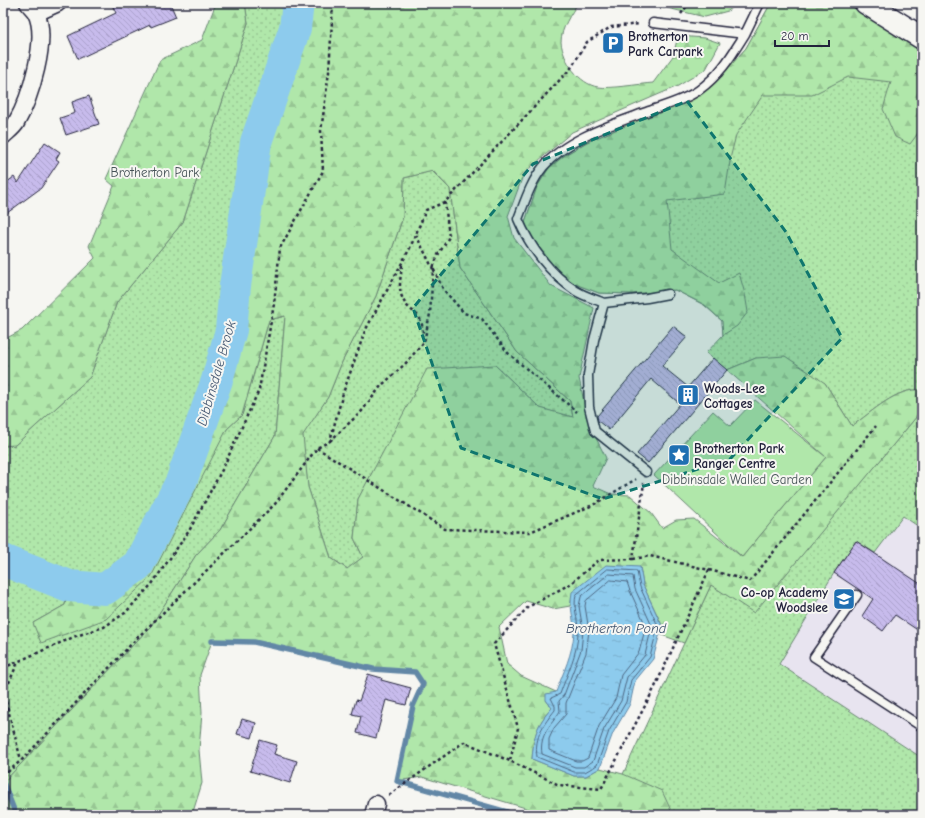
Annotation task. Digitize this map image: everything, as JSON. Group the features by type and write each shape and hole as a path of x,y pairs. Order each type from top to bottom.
{"main road":[{"path":"866,3 922,38"}],"street":[{"path":"3,136 15,124 29,95 38,59 40,36 32,8 58,3"}],"lane":[{"path":"668,294 604,303 577,291 552,273 526,239 518,219 532,186 543,167 560,151 601,128 676,102 698,91 723,69 745,34 760,3"},
{"path":"652,23 745,34"},
{"path":"604,303 594,340 588,376 589,407 595,431 646,472"},
{"path":"857,595 814,656 922,727"}],"path":[{"path":"3,668 76,636 104,627 124,613 152,584 189,532 223,468 259,390 274,304 280,248 323,171 321,131 329,72 333,3"},
{"path":"330,441 343,392 365,331 402,263 416,235 426,210 444,202 571,68 587,42 611,27 652,23"},
{"path":"3,776 21,760 138,637 275,504 317,448 330,441 362,411 381,386 405,364 424,342 430,314 433,269 438,255 449,238 444,202"},
{"path":"416,235 443,289 464,313 482,319 508,353 582,417"},
{"path":"402,263 400,285 402,297 407,306 419,315 423,327 424,342"},
{"path":"510,761 518,728 494,644 528,607 570,584 599,560 633,559 650,556 750,581 876,426"},
{"path":"317,448 445,529 530,532 593,505 646,472"},
{"path":"633,559 646,472"},
{"path":"375,810 464,742 510,761 559,786 601,789 655,687 709,570"},
{"path":"18,661 3,692 21,760"}],"highlighted area":[{"path":"687,101 786,232 842,338 730,459 603,499 461,448 413,308 533,164"}],"shaded area":[{"name":"Co-op Academy Woodslee","path":"922,410 922,815 605,815 754,612"}],"green space":[{"name":"Brotherton Park","path":"216,3 245,3 248,23 183,222 117,302 90,377 15,445 3,446 3,340 22,330 95,258 89,246 114,186 106,179 160,60 202,40"},
{"path":"245,3 298,3 295,28 256,142 235,286 231,330 217,380 181,482 138,565 105,589 69,586 65,605 33,623 106,619 227,429 242,415 269,320 285,316 275,436 220,530 196,555 151,626 3,783 3,446 15,445 90,377 117,302 183,222 248,23"},
{"path":"298,3 578,3 567,21 561,37 562,49 569,64 578,76 591,85 598,87 617,87 653,83 673,56 678,36 705,38 720,43 706,69 678,86 572,132 524,173 508,216 514,238 551,286 594,308 579,378 588,422 606,458 593,486 611,494 630,495 651,513 662,528 676,520 694,519 742,557 826,457 727,370 756,358 785,356 825,383 852,426 894,396 903,392 922,390 922,410 754,613 711,585 684,643 659,634 662,625 643,585 640,567 573,592 570,606 553,609 526,601 499,627 507,664 521,676 556,692 546,700 552,708 542,720 537,731 532,759 574,776 586,776 600,768 623,774 662,791 673,815 549,815 422,777 397,781 413,706 423,684 415,672 373,669 254,642 212,641 200,675 202,713 199,750 202,783 192,815 3,815 3,783 151,626 196,555 220,530 275,436 285,316 269,320 242,415 227,429 151,577 106,619 41,643 33,623 65,605 69,586 105,589 138,565 181,482 217,380 231,330 235,286 256,142 295,28","holes":["433,171 450,189 460,268 517,352 570,401 573,417 540,408 495,365 427,369 358,499 354,538 363,557 347,569 331,558 308,487 303,435 328,397 342,362 376,296 403,217 404,178"]},
{"path":"646,3 738,3 728,11 705,17"},
{"path":"771,3 845,3 922,46 922,390 903,392 894,396 852,426 825,383 756,358 727,370 706,353 723,335 722,321 704,305 675,290 632,294 599,293 575,284 525,222 537,187 549,168 565,155 587,142 685,101 716,82 746,48"},
{"path":"771,3 845,3 922,46 922,128 910,144 895,137 883,109 891,82 848,77 812,95 763,95 736,135 731,155 725,194 667,201 672,249 719,283 739,273 748,312 737,326 723,335 722,321 705,305 675,290 632,294 599,293 575,284 553,267 529,233 525,222 537,187 549,168 565,155 587,142 685,101 716,82 746,48"},
{"path":"432,171 450,189 460,268 517,352 570,401 573,418 540,408 495,365 379,462 358,499 354,538 363,557 348,569 331,558 308,487 302,435 328,397 342,362 376,296 403,217 404,178"},
{"name":"Dibbinsdale Walled Garden","path":"755,400 826,457 742,557 654,475 713,411 730,426"},
{"name":"Co-op Academy Woodslee","path":"922,410 922,529 903,516 875,553 856,541 834,573 779,664 922,758 922,815 604,815 711,585 754,612"}],"water":[{"name":"Brotherton Pond","path":"606,565 640,567 643,585 662,626 653,659 635,681 630,704 613,733 600,768 586,776 574,776 532,759 534,744 537,731 542,720 552,708 546,700 546,694 556,692 572,648 574,627 571,608 572,592"}],"building":[{"path":"111,3 170,3 176,17 151,27 150,25 78,59 68,36 116,13"},
{"path":"89,96 99,124 66,135 60,118 75,113 72,102"},
{"path":"45,142 60,152 56,159 59,161 41,188 3,216 3,185 14,177 18,183"},
{"name":"Woods-Lee Cottages","path":"673,326 687,337 662,366 688,387 713,358 727,370 648,463 637,454 680,404 651,379 609,430 598,421 597,416"},
{"path":"856,541 922,585 922,633 895,615 883,631 862,616 873,599 834,573"},
{"path":"368,674 382,678 381,680 411,688 406,705 386,700 376,738 357,733 361,716 352,714 356,700 359,701"},
{"path":"242,719 256,723 252,738 237,734"},
{"path":"260,740 277,745 274,754 297,761 290,783 250,771"}],"waterway":[{"name":"Dibbinsdale Brook","path":"3,560 69,586 105,589 138,565 181,482 217,380 231,330 235,286 256,142 295,28 298,3"},
{"path":"212,641 254,642 373,669 415,672 423,684 413,706 397,781 507,812"},
{"path":"3,782 16,815"}],"place":[{"name":"Brotherton Park Carpark","path":"613,43"},
{"name":"Woods-Lee Cottages","path":"688,395"},
{"name":"Brotherton Park Ranger Centre","path":"679,455"},
{"name":"Co-op Academy Woodslee","path":"844,599"}]}
